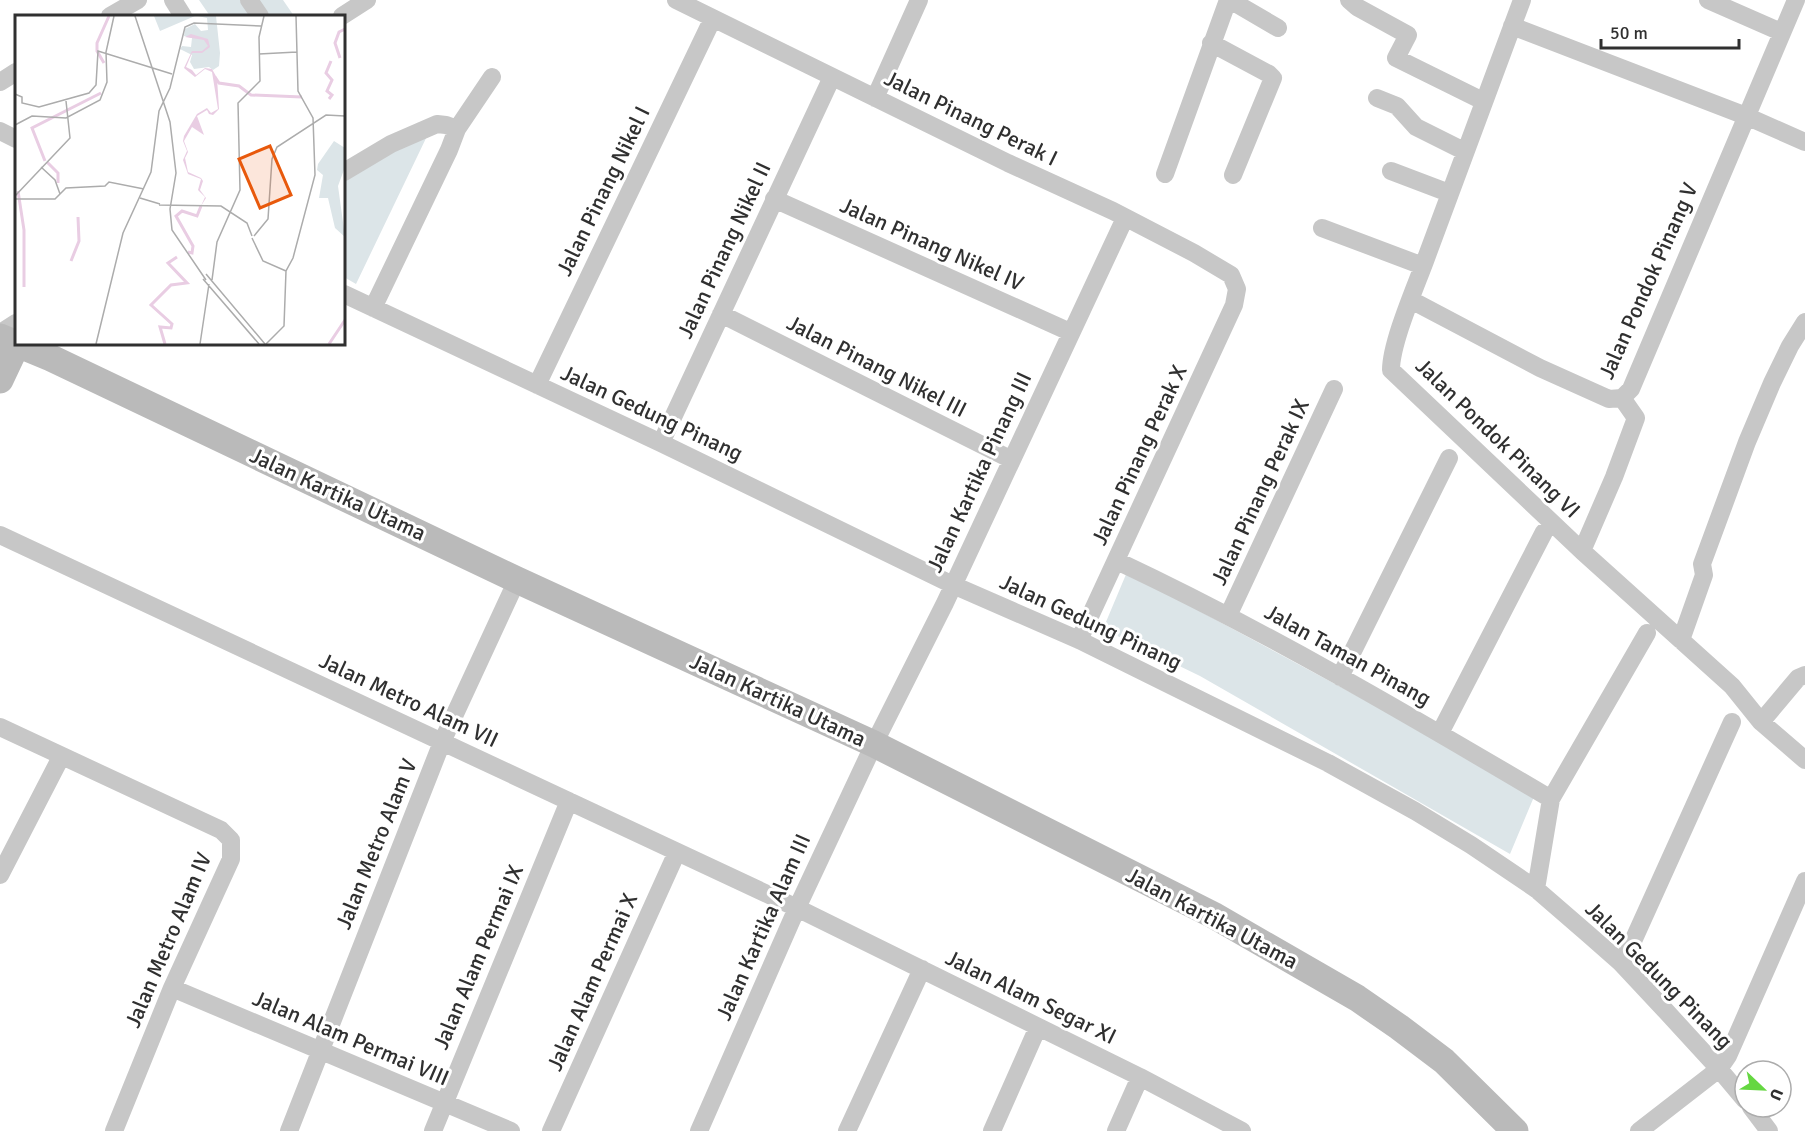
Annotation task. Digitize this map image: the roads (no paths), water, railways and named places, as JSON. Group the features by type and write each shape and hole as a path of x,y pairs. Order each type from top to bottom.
{"main road":[{"name":"Jalan Kartika Utama","path":"0,335 15,343"},
{"path":"0,380 17,345"},
{"name":"Jalan Kartika Utama","path":"19,345 517,580 874,744 1213,915 1357,998 1399,1027 1444,1062 1515,1131"}],"street":[{"path":"112,15 138,0"},
{"path":"173,0 182,15"},
{"path":"249,0 259,15"},
{"path":"344,15 367,0"},
{"name":"Jalan Pinang Perak I","path":"676,0 1194,253 1231,275 1237,289"},
{"path":"1165,174 1211,43 1229,0 1278,28"},
{"path":"1349,0 1357,7 1408,35 1396,58 1483,101"},
{"name":"Jalan Pondok Pinang VI","path":"1522,0 1464,151 1411,300 1391,359 1392,370 1582,551 1732,686 1761,722 1805,760"},
{"path":"1708,0 1781,32"},
{"name":"Jalan Pondok Pinang V","path":"1411,300 1540,368 1609,399 1622,398 1631,389 1796,0"},
{"path":"875,98 913,2"},
{"name":"Jalan Pinang Nikel I","path":"537,385 713,18"},
{"path":"1512,26 1746,116 1805,142"},
{"path":"1211,43 1273,78 1233,175"},
{"path":"0,82 15,73"},
{"path":"373,308 457,129 492,76"},
{"name":"Jalan Pinang Nikel II","path":"661,442 832,77"},
{"path":"1377,98 1397,106 1416,128 1464,151"},
{"path":"345,171 391,144 437,124 446,124 457,129"},
{"path":"0,131 15,139"},
{"path":"1391,171 1449,194"},
{"name":"Jalan Pinang Nikel IV","path":"774,199 1071,332"},
{"name":"Jalan Kartika Pinang III","path":"874,744 953,585 1125,218"},
{"path":"1322,228 1423,266"},
{"name":"Jalan Pinang Perak X","path":"1079,640 1234,305 1237,289"},
{"name":"Jalan Gedung Pinang","path":"345,294 661,442 953,585 1079,640 1328,763 1471,845 1536,889 1621,963 1733,1086"},
{"name":"Jalan Pinang Nikel III","path":"721,314 1012,460"},
{"path":"1681,640 1704,575 1702,564 1747,442 1780,365 1805,322"},
{"path":"0,335 15,324"},
{"name":"Jalan Pinang Perak IX","path":"1228,616 1334,389"},
{"path":"1582,551 1614,477 1636,417 1622,398"},
{"path":"1340,677 1449,458"},
{"path":"1440,733 1544,532"},
{"name":"Jalan Metro Alam VII","path":"0,535 797,908"},
{"name":"Jalan Taman Pinang","path":"1117,561 1228,616 1340,677 1551,799"},
{"name":"Jalan Metro Alam V","path":"289,1131 442,742 517,580"},
{"path":"1536,889 1551,799 1647,633"},
{"path":"1761,722 1798,678 1805,675"},
{"path":"1621,963 1634,941 1732,722"},
{"name":"Jalan Metro Alam IV","path":"0,728 221,830 231,840 231,859 172,988 114,1131"},
{"name":"Jalan Kartika Alam III","path":"699,1131 797,908 874,744"},
{"path":"0,875 62,757"},
{"name":"Jalan Alam Permai IX","path":"433,1131 569,801"},
{"name":"Jalan Alam Permai X","path":"551,1131 677,852"},
{"path":"1639,1131 1719,1069 1728,1056 1805,881"},
{"name":"Jalan Alam Segar XI","path":"797,908 1140,1077 1242,1131"},
{"path":"847,1131 922,969"},
{"name":"Jalan Alam Permai VIII","path":"172,988 511,1131"},
{"path":"992,1131 1038,1027"},
{"path":"1116,1131 1140,1077"}]}
